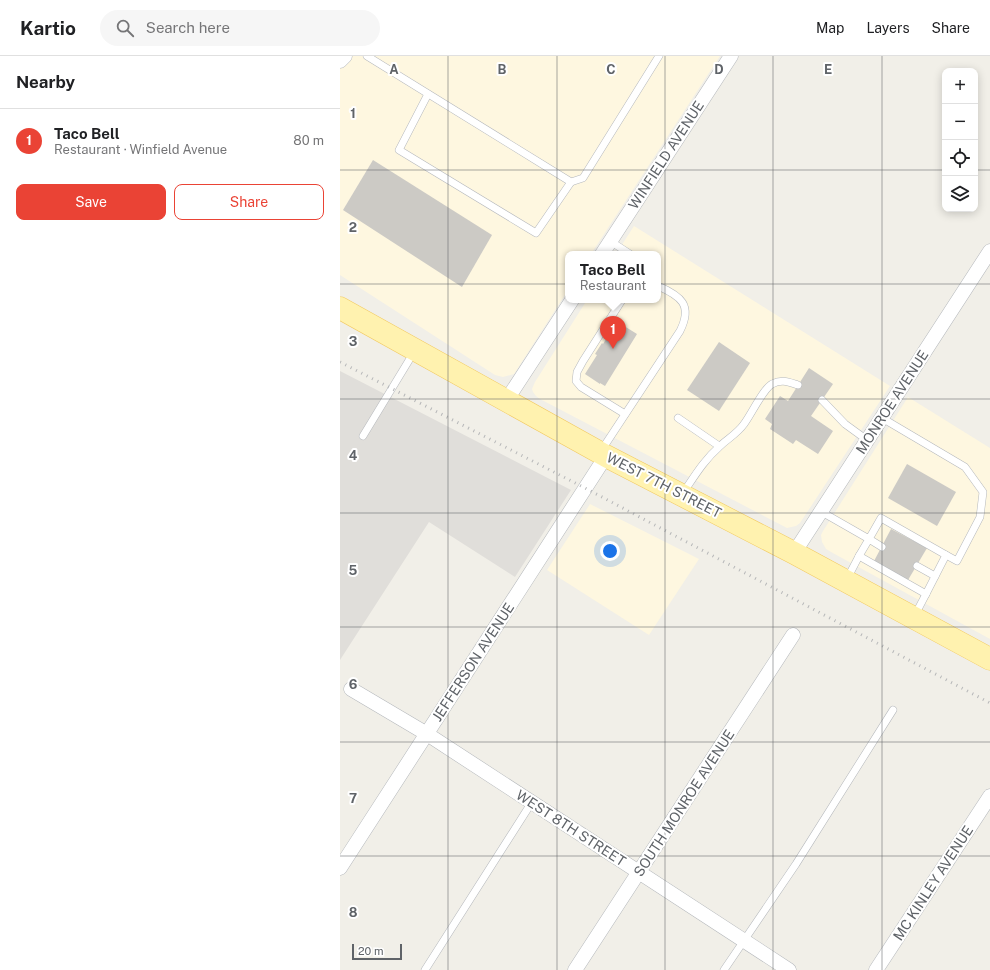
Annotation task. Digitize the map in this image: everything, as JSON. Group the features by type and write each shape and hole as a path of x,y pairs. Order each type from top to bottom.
{"main road":[{"name":"WEST 7TH STREET","path":"345,309 415,350 603,454 794,553 990,659"}],"street":[{"path":"340,61 345,56"},
{"name":"WINFIELD AVENUE","path":"604,251 731,56"},
{"name":"MONROE AVENUE","path":"794,553 990,251"},
{"path":"506,401 570,303"},
{"name":"JEFFERSON AVENUE","path":"340,868 603,454"},
{"name":"SOUTH MONROE AVENUE","path":"575,970 793,635"},
{"name":"WEST 8TH STREET","path":"351,689 426,734 532,802 789,970"},
{"name":"MC KINLEY AVENUE","path":"876,970 990,796"}],"lane":[{"path":"367,56 571,182"},
{"path":"428,94 399,150 536,233 571,182 583,178 659,56"},
{"path":"610,241 625,251"},
{"path":"603,454 625,414 686,320 686,310 682,301 661,288"},
{"path":"620,303 580,366 577,372 576,381 581,387 625,414"},
{"path":"363,436 415,350"},
{"path":"682,494 719,446 734,435 743,425 771,384 784,380 798,385"},
{"path":"822,400 845,424 867,440"},
{"path":"678,418 719,446"},
{"path":"846,581 881,518 957,561 980,517 983,492 965,466 882,418"},
{"path":"820,511 882,547"},
{"path":"914,618 946,555"},
{"path":"859,556 926,594"},
{"path":"916,566 935,576"},
{"path":"724,970 800,857 893,710"},
{"path":"426,970 532,802"}],"shaded area":[{"path":"340,56 720,56 593,251 565,251 565,295 514,374 503,377 495,375 340,275"},
{"path":"634,226 890,386 800,523 796,526 787,528 540,399 533,392 532,389 535,382 585,303 661,303 661,251 618,251"},
{"path":"340,371 571,490 515,577 429,522 340,660"},
{"path":"908,397 990,448 990,639 831,552 826,549 822,542 821,535 823,531"},
{"path":"590,504 699,559 649,635 547,570"}],"building":[{"path":"373,160 492,235 462,287 343,210"},
{"path":"616,321 637,334 605,386 585,374 597,355 595,354 612,330 611,329"},
{"path":"719,342 750,363 719,411 687,390"},
{"path":"809,368 833,384 811,416 833,431 818,454 796,440 793,444 770,429 772,424 765,419 780,396 788,401"},
{"path":"907,464 956,492 937,526 888,498"},
{"path":"891,529 927,548 908,580 874,561"}],"railway":[{"path":"340,362 585,488 990,703"}],"place":[{"name":"Taco Bell","path":"613,349"}]}
